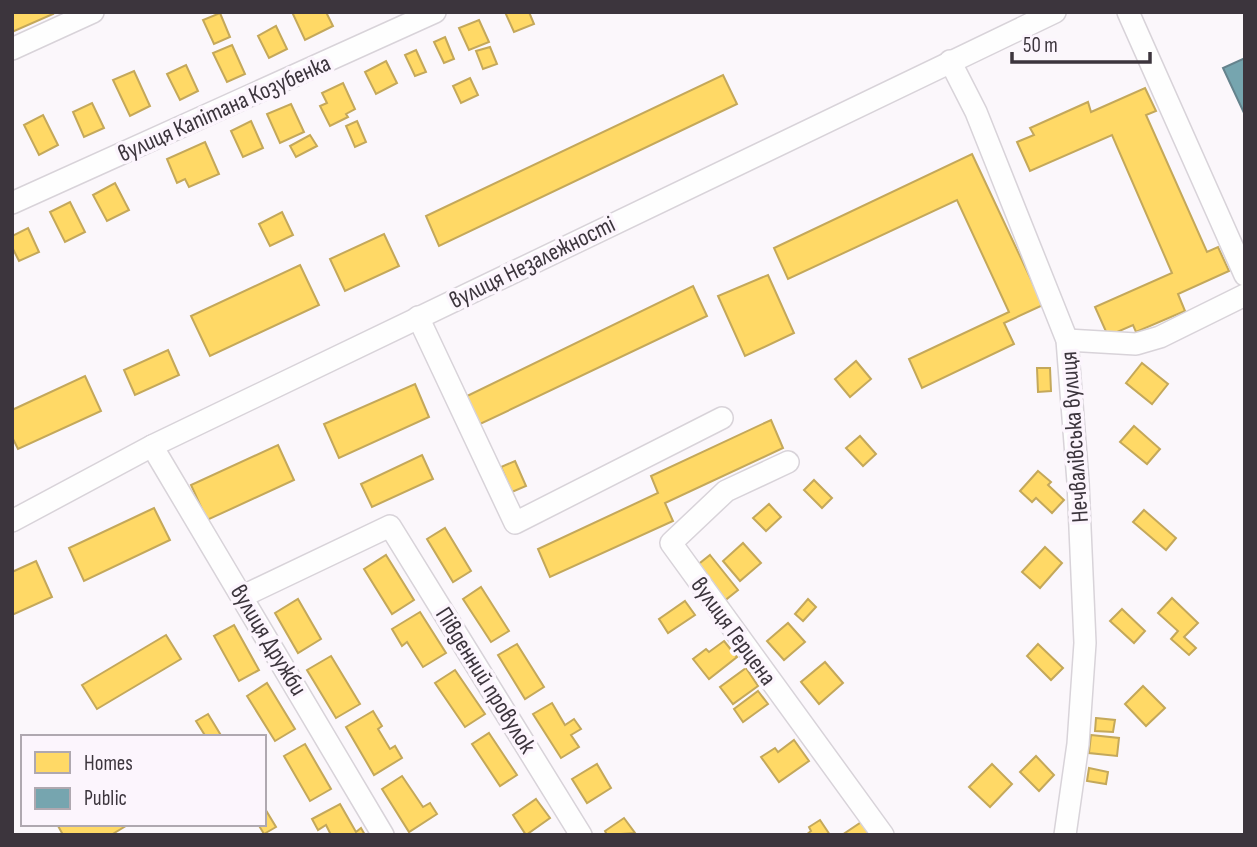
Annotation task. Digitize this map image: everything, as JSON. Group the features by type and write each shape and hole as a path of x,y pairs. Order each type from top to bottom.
{"street":[{"path":"12,49 93,12"},
{"name":"вулиця Капітана Козубенка","path":"12,204 435,12"},
{"name":"вулиця Незалежності","path":"12,521 152,446 950,61 1009,22 1055,12"},
{"path":"1128,12 1245,275"},
{"name":"Нечвалівська вулиця","path":"950,61 976,112 1068,340 1085,643 1078,744 1065,835"},
{"path":"1068,340 1136,344 1160,337 1245,295"},
{"path":"418,317 515,523 722,418"},
{"name":"вулиця Дружби","path":"152,446 383,835"},
{"name":"вулиця Герцена","path":"788,462 726,491 671,543 883,835"},
{"name":"Південний провулок","path":"243,596 390,526 581,835"}],"building: Homes":[{"path":"12,12 52,12 53,14 12,32"},
{"path":"292,12 326,12 333,26 305,40"},
{"path":"505,12 529,12 534,24 514,32"},
{"path":"220,13 230,37 214,44 203,20"},
{"path":"479,20 489,42 469,50 459,28"},
{"path":"276,26 287,49 269,58 258,36"},
{"path":"445,37 454,59 444,63 434,42"},
{"path":"232,45 245,74 227,82 213,53"},
{"path":"490,47 497,64 483,69 476,51"},
{"path":"416,50 426,72 415,76 405,55"},
{"path":"386,61 397,83 376,94 365,72"},
{"path":"186,65 198,91 180,100 167,74"},
{"path":"134,71 150,106 130,116 113,80"},
{"path":"723,75 737,104 439,246 426,216"},
{"path":"470,78 478,95 461,103 453,86"},
{"path":"343,83 355,109 346,114 348,117 330,126 320,106 327,103 322,93"},
{"path":"1145,88 1156,111 1146,115 1207,252 1218,247 1229,271 1178,294 1185,311 1136,332 1133,325 1108,336 1095,307 1172,273 1112,135 1030,171 1017,142 1034,135 1030,128 1088,102 1091,112"},
{"path":"92,103 104,128 84,137 73,112"},
{"path":"291,104 304,132 280,143 267,114"},
{"path":"43,115 58,145 39,155 24,125"},
{"path":"251,121 263,148 243,157 231,131"},
{"path":"357,121 366,142 355,147 346,126"},
{"path":"310,135 317,146 296,157 290,146"},
{"path":"205,142 219,174 189,187 185,179 177,183 167,159"},
{"path":"972,154 1043,305 1004,323 1014,344 922,388 909,359 1009,312 957,200 788,279 774,248"},
{"path":"115,183 129,210 107,221 93,195"},
{"path":"70,202 85,232 65,242 50,212"},
{"path":"282,212 293,235 270,246 259,224"},
{"path":"28,228 39,252 19,261 12,247 12,236"},
{"path":"384,234 399,266 345,291 330,259"},
{"path":"300,265 319,305 210,356 191,316"},
{"path":"768,275 794,333 745,356 718,296"},
{"path":"693,286 707,316 478,425 465,397"},
{"path":"168,350 179,375 135,395 124,370"},
{"path":"856,361 871,379 850,397 835,379"},
{"path":"1142,363 1168,384 1152,404 1126,383"},
{"path":"1037,368 1050,368 1051,391 1038,392"},
{"path":"85,376 101,411 18,449 12,437 12,410"},
{"path":"415,384 429,417 339,458 324,424"},
{"path":"771,420 783,448 665,503 673,521 550,577 538,549 658,493 651,476"},
{"path":"1134,426 1160,449 1147,464 1120,442"},
{"path":"860,436 876,454 863,466 846,448"},
{"path":"278,445 294,480 207,520 191,485"},
{"path":"422,455 433,479 372,507 361,484"},
{"path":"515,461 526,486 512,492 501,467"},
{"path":"1038,471 1051,482 1048,485 1064,500 1052,513 1036,498 1032,502 1020,491"},
{"path":"814,480 832,498 822,508 804,490"},
{"path":"769,504 781,517 766,531 753,518"},
{"path":"154,508 170,540 84,581 69,548"},
{"path":"1144,510 1176,538 1166,550 1133,522"},
{"path":"445,528 471,571 453,582 427,539"},
{"path":"743,543 761,563 740,581 723,561"},
{"path":"1045,547 1062,563 1040,588 1022,572"},
{"path":"386,555 414,600 392,614 364,569"},
{"path":"710,555 738,590 723,602 695,567"},
{"path":"36,561 52,597 12,615 12,572"},
{"path":"481,587 509,631 491,642 463,599"},
{"path":"1172,598 1198,623 1184,637 1196,648 1189,655 1171,639 1178,631 1158,613"},
{"path":"298,599 321,639 298,653 275,613"},
{"path":"808,599 816,607 803,621 795,614"},
{"path":"685,601 695,615 668,633 659,619"},
{"path":"1122,609 1145,631 1134,643 1110,621"},
{"path":"420,612 446,653 423,667 407,642 402,646 392,629"},
{"path":"788,623 805,642 784,660 767,641"},
{"path":"234,625 259,670 239,681 214,636"},
{"path":"166,635 181,659 97,709 82,685"},
{"path":"724,641 737,657 709,679 693,659 706,649 709,652"},
{"path":"517,644 544,687 525,699 498,655"},
{"path":"1038,644 1063,668 1051,680 1027,656"},
{"path":"331,656 360,704 336,718 307,670"},
{"path":"825,662 843,683 819,704 801,682"},
{"path":"746,668 758,686 733,704 720,687"},
{"path":"455,670 485,714 465,727 435,683"},
{"path":"267,683 295,729 275,741 247,696"},
{"path":"1143,686 1165,708 1146,726 1125,704"},
{"path":"758,691 768,704 743,722 734,709"},
{"path":"552,703 565,725 574,719 581,729 571,735 579,747 561,758 533,714"},
{"path":"373,711 382,726 378,729 390,749 395,746 402,758 374,775 346,727"},
{"path":"208,714 221,735 205,735 196,721"},
{"path":"1096,718 1115,720 1113,732 1095,731"},
{"path":"489,733 517,775 500,786 472,744"},
{"path":"1091,735 1119,738 1117,756 1089,753"},
{"path":"794,740 809,761 779,782 761,757 775,748 778,752"},
{"path":"305,744 331,789 310,801 284,756"},
{"path":"1036,756 1054,775 1039,791 1020,772"},
{"path":"597,764 611,788 587,803 572,779"},
{"path":"992,764 1012,784 990,807 969,787"},
{"path":"1089,768 1108,772 1106,784 1087,781"},
{"path":"402,776 423,807 430,803 437,814 409,832 382,789"},
{"path":"536,799 550,818 526,835 513,815"},
{"path":"340,804 356,832 361,828 365,835 331,835 326,825 318,830 312,819"},
{"path":"266,810 276,827 264,834 259,826 266,826"},
{"path":"624,818 635,833 607,835 605,831"},
{"path":"820,820 830,835 806,835 811,831 809,827"},
{"path":"863,821 872,835 842,835"},
{"path":"58,826 126,826 111,835 63,835"}],"building: Public":[{"path":"1245,58 1245,115 1223,68"}]}
